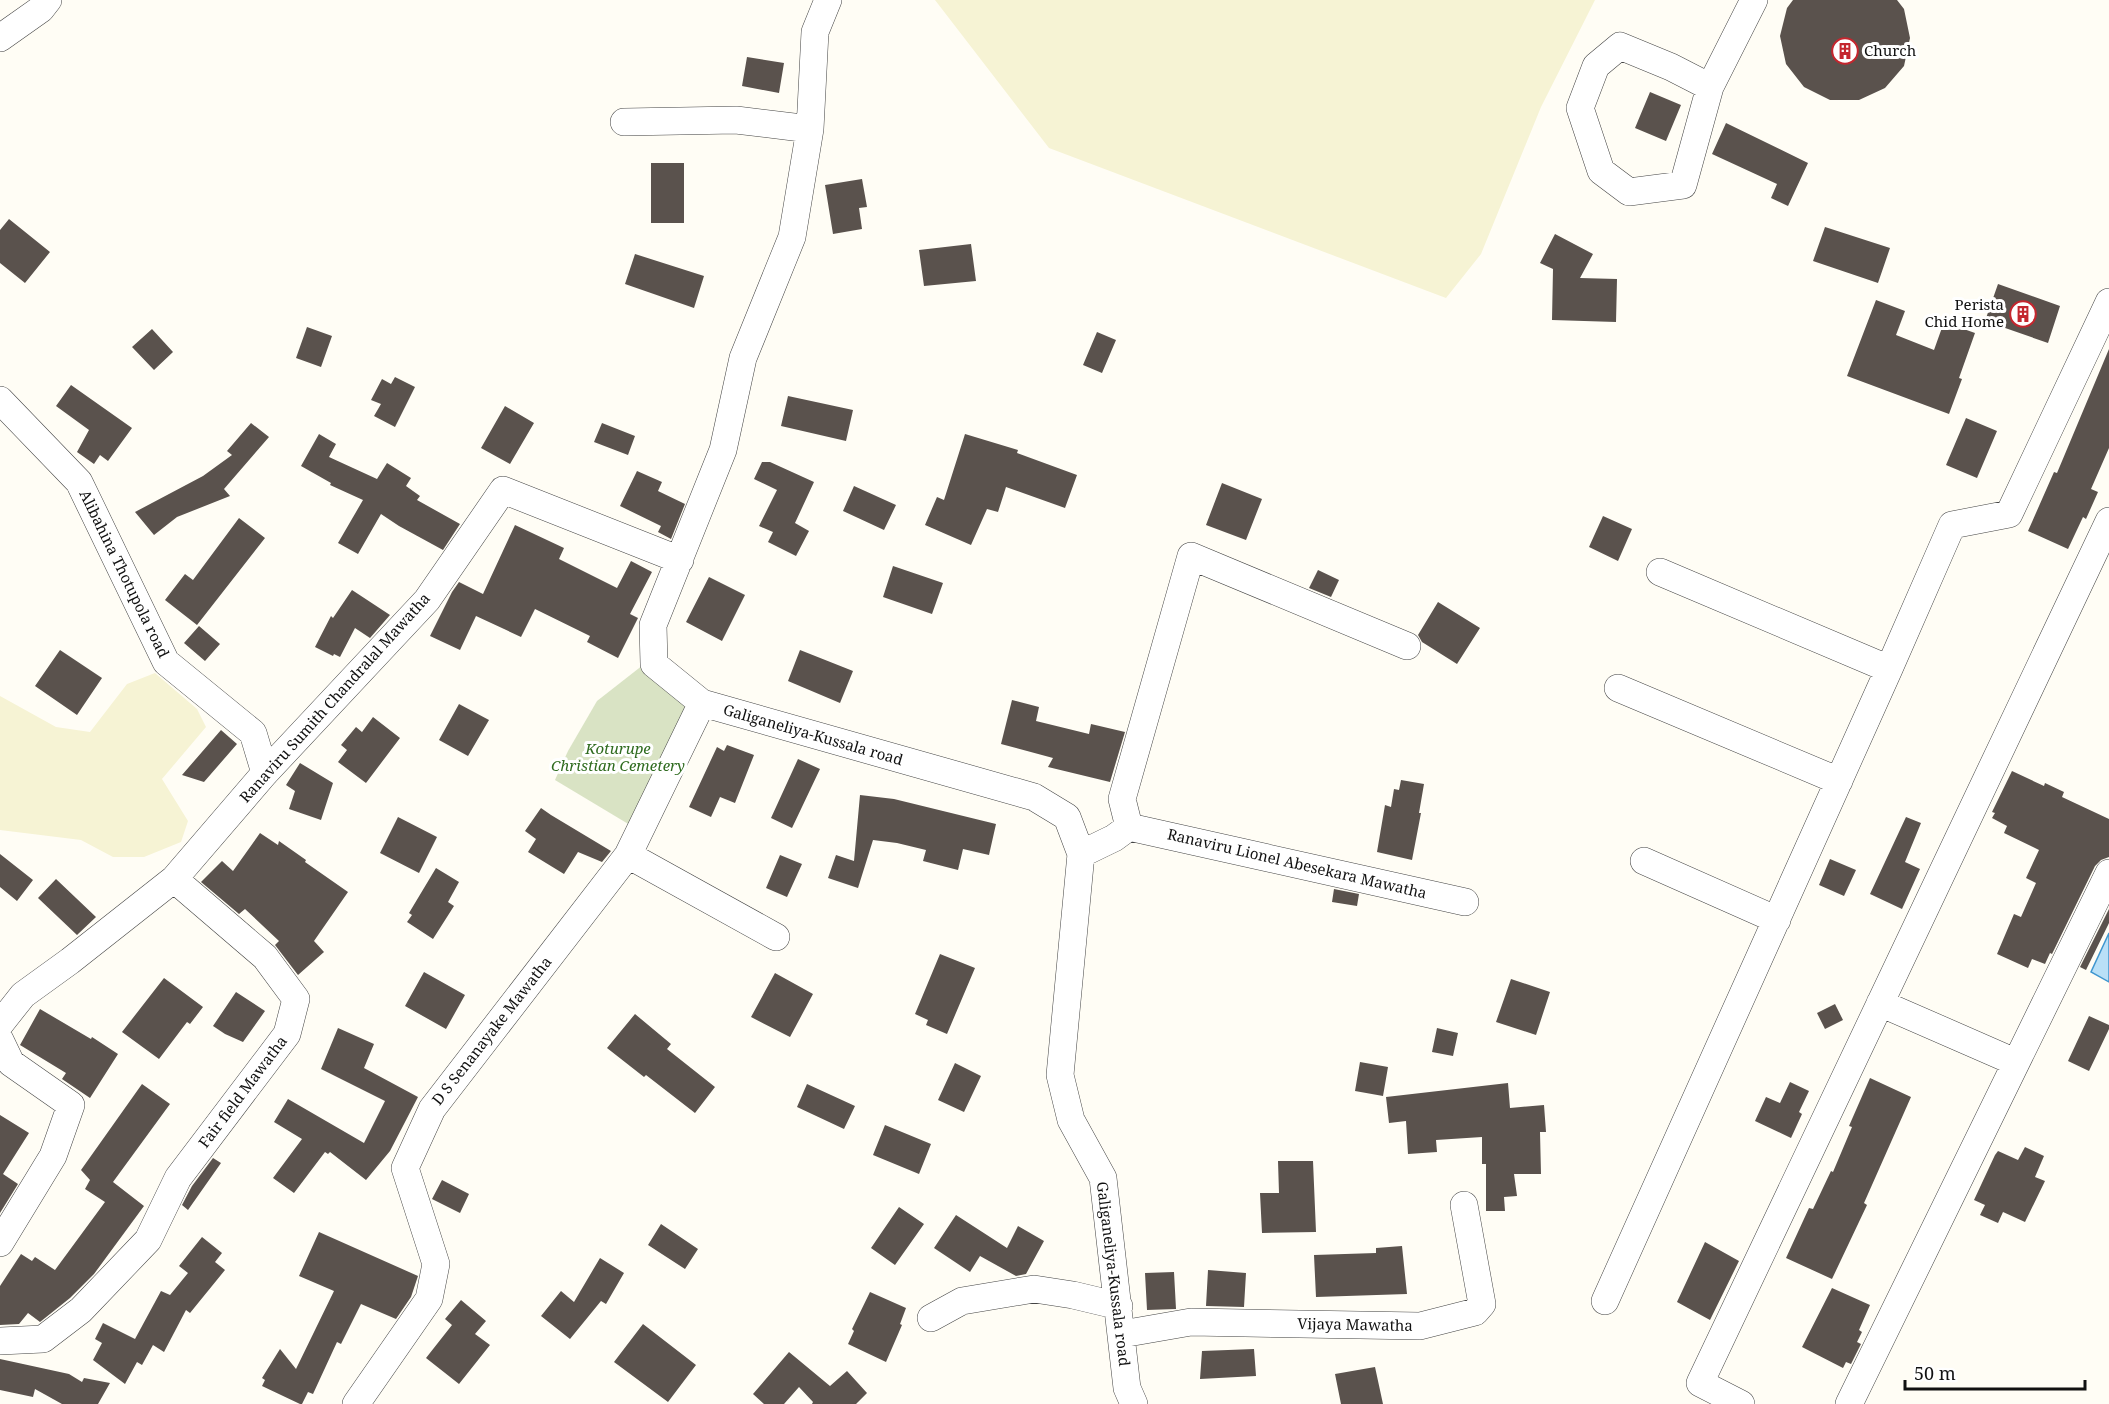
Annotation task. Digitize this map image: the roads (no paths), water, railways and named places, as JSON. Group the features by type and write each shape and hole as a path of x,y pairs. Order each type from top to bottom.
{"street":[{"path":"0,38 41,9 48,0"},
{"name":"Galiganeliya-Kussala road","path":"828,0 815,32 810,129 792,237 743,358 723,450 681,560 653,625 654,664 702,703 1034,797 1067,817 1081,854 1060,1075 1071,1120 1103,1178 1122,1334 1124,1399"},
{"path":"1710,87 1671,67 1620,46 1596,66 1580,108 1601,171 1629,192 1683,185 1710,87 1754,0"},
{"path":"624,122 736,120 810,129"},
{"path":"1605,1301 1952,525 2009,514 2109,302"},
{"name":"Alibahina Thotupola road","path":"0,400 79,482 166,662 254,733 265,773"},
{"name":"Ranaviru Sumith Chandralal Mawatha","path":"174,879 265,773 427,600 503,490 681,560"},
{"path":"1741,1404 1700,1383 1880,1003 2099,566 2109,521"},
{"path":"1081,854 1114,838 1129,826 1122,799 1191,556 1407,646"},
{"path":"1660,572 1889,669"},
{"path":"1618,688 1839,781"},
{"name":"D S Senanayake Mawatha","path":"356,1404 429,1299 436,1264 405,1168 432,1109 628,855 702,703"},
{"name":"Ranaviru Lionel Abesekara Mawatha","path":"1129,826 1466,902"},
{"path":"628,855 776,938"},
{"path":"1644,861 1777,920"},
{"path":"1849,1404 2109,873"},
{"path":"0,1024 22,995 70,961 174,879"},
{"name":"Fair field Mawatha","path":"0,1341 43,1339 81,1310 148,1240 178,1178 287,1034 296,999 265,957 174,879"},
{"path":"1880,1003 2015,1062"},
{"path":"0,1040 11,1063 71,1105 53,1156 0,1243"},
{"name":"Vijaya Mawatha","path":"1122,1334 1191,1322 1420,1326 1475,1312 1482,1304 1464,1205"},
{"path":"931,1318 962,1300 1034,1289 1119,1306"}],"water":[{"path":"2109,933 2109,982 2091,972"}],"place":[{"name":"Church","path":"1845,51"},
{"name":"Perista Chid Home","path":"2023,314"}],"park label":[{"name":"Koturupe Christian Cemetery","path":"618,758"}]}
